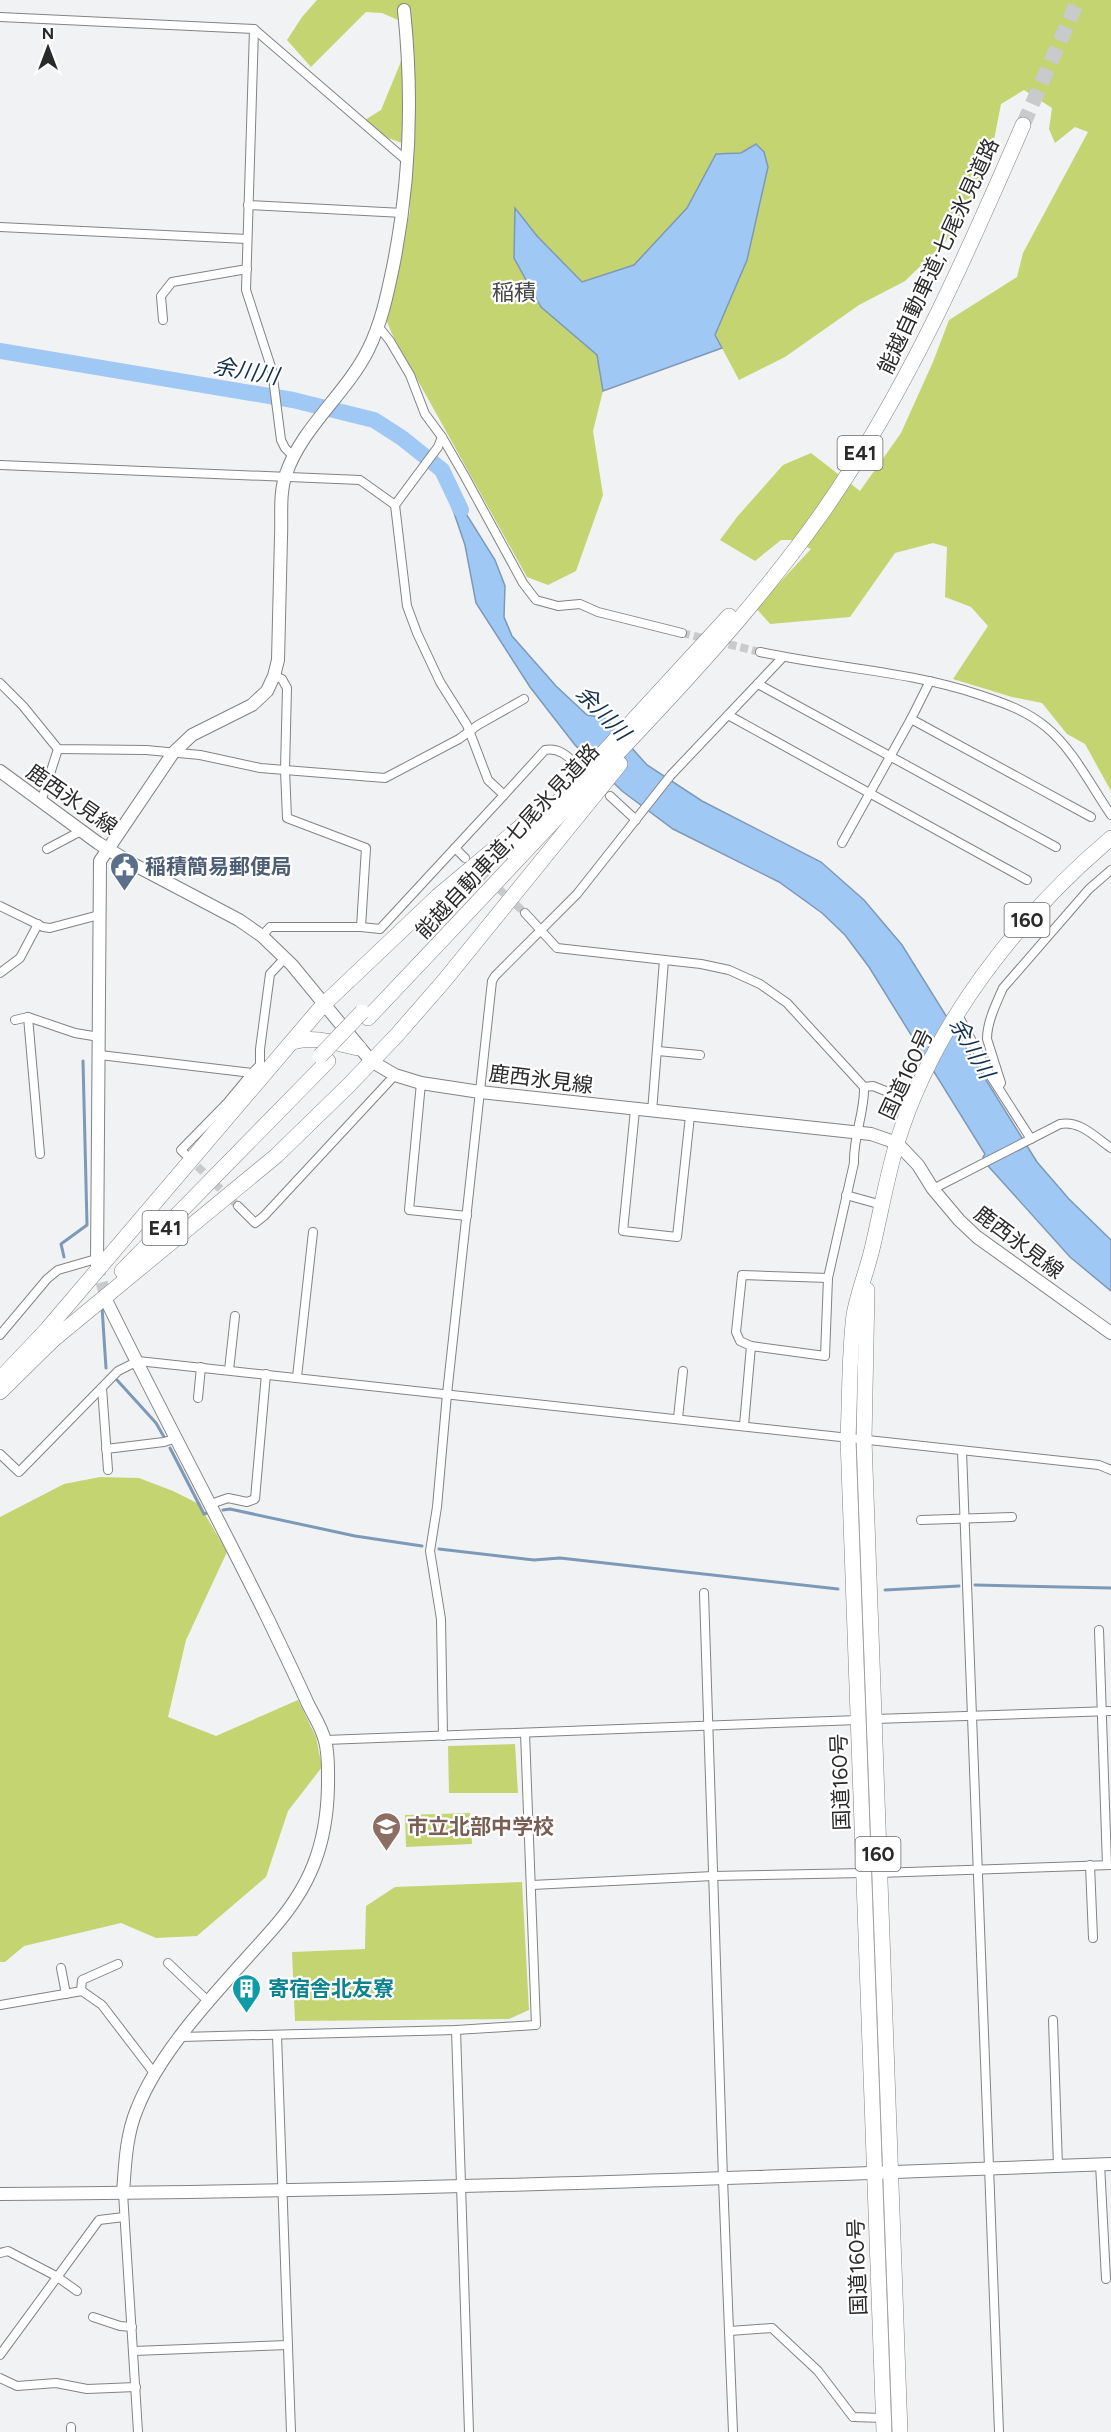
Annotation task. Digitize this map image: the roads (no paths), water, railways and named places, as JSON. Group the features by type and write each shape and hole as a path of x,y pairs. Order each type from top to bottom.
{"highway":[{"name":"能越自動車道;七尾氷見道路","path":"0,1378 52,1333 195,1199 365,1015 595,780 754,587 802,525 850,455 893,382 931,309 1019,124 939,312 871,436 823,512 778,573 696,672 632,737"},
{"path":"52,1333 323,1005 438,896 595,780"},
{"path":"52,1333 276,1156 348,1086 444,981 595,780"},
{"name":"国道160号","path":"900,2432 890,2173 871,1873 858,1720 848,1438 854,1314 866,1275 897,1143 930,1064 958,1015 1007,943 1074,869 1111,838"},
{"path":"293,1042 313,1039 359,1048"},
{"name":"国道160号","path":"866,1275 864,1440 875,1719 871,1873 874,2174 884,2425"},
{"name":"能越自動車道;七尾氷見道路","path":"0,1392 52,1333"}],"street":[{"path":"0,1335 47,1279 58,1270 96,1262 100,1055 100,861 173,753 192,735 252,705 267,691 274,676 278,660 282,504 285,476 293,456 368,350 378,326 390,282 404,213 408,51 401,5"},
{"path":"0,17 254,29 407,161"},
{"path":"254,29 246,290 272,370 281,440 293,456"},
{"path":"248,205 404,213"},
{"path":"0,227 247,239"},
{"path":"163,320 161,296 172,282 247,269"},
{"path":"378,326 410,375 425,414 442,438 523,583 536,600 558,606 580,604 598,612 682,633"},
{"path":"442,438 438,447 395,505 407,606 440,682 469,731 488,780 504,795"},
{"path":"0,465 360,480 395,505"},
{"path":"760,652 882,671 952,685 1027,713 1048,728 1068,752 1111,815"},
{"path":"443,1736 441,1619 430,1551 437,1507 447,1394 492,981 577,894 671,775 783,657"},
{"path":"274,676 282,680 287,688 285,770 287,818 366,848 361,927"},
{"path":"842,843 930,681"},
{"path":"0,683 23,706 58,749"},
{"path":"758,684 1056,847"},
{"path":"58,749 146,750 200,755 260,768 385,778 459,740 469,731 524,699"},
{"path":"728,715 1027,880"},
{"path":"911,719 1091,817"},
{"path":"41,802 58,749"},
{"path":"262,936 270,927 380,929 545,750 562,751 638,818"},
{"name":"鹿西氷見線","path":"0,771 109,849 239,920 262,936 285,958 370,1060 395,1075 421,1083 480,1092 690,1116 856,1131 897,1143 918,1165 933,1190 958,1220 977,1238 1111,1334"},
{"path":"46,849 81,831"},
{"path":"454,848 465,858"},
{"path":"998,1087 1001,1083 987,1033 1004,988 1089,889 1111,870"},
{"path":"0,906 50,928 99,915"},
{"path":"525,913 557,948 701,964 729,970 760,984 787,1003 864,1087 856,1131 854,1163 828,1278 825,1356 751,1346 740,1341 736,1332 742,1275 828,1278"},
{"path":"0,973 20,958 38,924"},
{"path":"187,1156 181,1150 260,1065 270,974 285,958"},
{"path":"652,1112 664,960"},
{"path":"958,1015 998,1087 1031,1139"},
{"path":"15,1020 28,1017 75,1033 99,1037"},
{"path":"28,1017 40,1154"},
{"path":"658,1051 700,1055"},
{"path":"100,1055 252,1073"},
{"path":"238,1206 255,1223 264,1216 395,1075"},
{"path":"421,1083 409,1210 467,1216"},
{"path":"864,1087 873,1086 913,1102"},
{"path":"635,1110 623,1231 677,1236 690,1116"},
{"path":"933,1190 1060,1124 1069,1122 1079,1125 1111,1148"},
{"path":"846,1195 882,1205"},
{"path":"297,1377 313,1232"},
{"path":"107,1302 211,1504 325,1740 328,1767 327,1806 320,1852 302,1892 273,1930 232,1974 181,2037 154,2073 136,2109 126,2155 123,2193 138,2432"},
{"path":"229,1370 235,1316"},
{"path":"744,1425 751,1346"},
{"path":"0,1454 19,1472 118,1371 138,1361 744,1425 1099,1466 1111,1470"},
{"path":"198,1398 201,1366"},
{"path":"678,1418 684,1371"},
{"path":"211,1504 228,1498 247,1502 255,1499 266,1374"},
{"path":"102,1388 108,1470"},
{"path":"106,1449 165,1442 177,1438"},
{"path":"962,1451 999,2432"},
{"path":"921,1520 1012,1517"},
{"path":"704,1593 733,2432"},
{"path":"532,1885 713,1876 1109,1865 1106,1711 1099,1630"},
{"path":"875,1719 1106,1711"},
{"path":"325,1740 858,1720"},
{"path":"181,2037 456,2030 537,2025 525,1733"},
{"path":"1090,1865 1093,1938"},
{"path":"168,1963 209,2002"},
{"path":"81,1991 82,1980 118,1964"},
{"path":"61,1968 66,1994"},
{"path":"0,2005 81,1991 102,2005 154,2073"},
{"path":"1053,2020 1058,2166"},
{"path":"456,2030 459,2187 469,2432"},
{"path":"277,2035 291,2432"},
{"path":"0,2194 459,2187 1105,2164 1106,2279"},
{"path":"0,2355 99,2220 124,2217"},
{"path":"0,2253 8,2251 77,2291"},
{"path":"93,2317 120,2326 132,2327"},
{"path":"730,2331 772,2328 818,2371 853,2417 884,2425"},
{"path":"134,2351 288,2345"},
{"path":"0,2378 17,2386 56,2383 87,2389 136,2387"}],"water":[{"path":"756,144 764,152 768,167 747,260 715,335 722,348 603,391 597,355 541,307 514,258 515,208 537,236 582,282 634,265 687,208 716,154 741,153"},
{"path":"440,472 495,560 505,586 504,617 512,636 556,686 587,715 605,718 647,765 702,801 821,862 864,900 902,945 1037,1162 1069,1199 1111,1240 1111,1291 1070,1257 989,1167 983,1157 985,1154 869,967 845,935 822,913 779,882 673,829 622,791 575,745 530,687 476,603 465,545"}],"waterway":[{"name":"余川川","path":"0,351 293,400 374,420 402,438 442,470 461,510"},
{"path":"64,1257 61,1244 87,1225 83,1061"},
{"path":"102,1307 106,1368"},
{"path":"117,1380 156,1423 164,1437"},
{"path":"170,1448 204,1514 207,1513"},
{"path":"223,1510 230,1509 355,1536 422,1546"},
{"path":"439,1549 534,1560 560,1558 838,1589"},
{"path":"975,1585 1111,1588"},
{"path":"885,1590 959,1586"}],"tunnel":[{"path":"1023,125 1078,0"},
{"path":"682,633 760,652"},
{"path":"472,864 525,913"},
{"path":"189,1158 238,1206"},
{"path":"97,1265 107,1302"}],"place":[{"name":"稲積簡易郵便局","path":"124,892"},
{"name":"市立北部中学校","path":"386,1852"},
{"name":"寄宿舎北友寮","path":"247,2014"}],"district":[{"name":"稲積","path":"514,292"}]}
